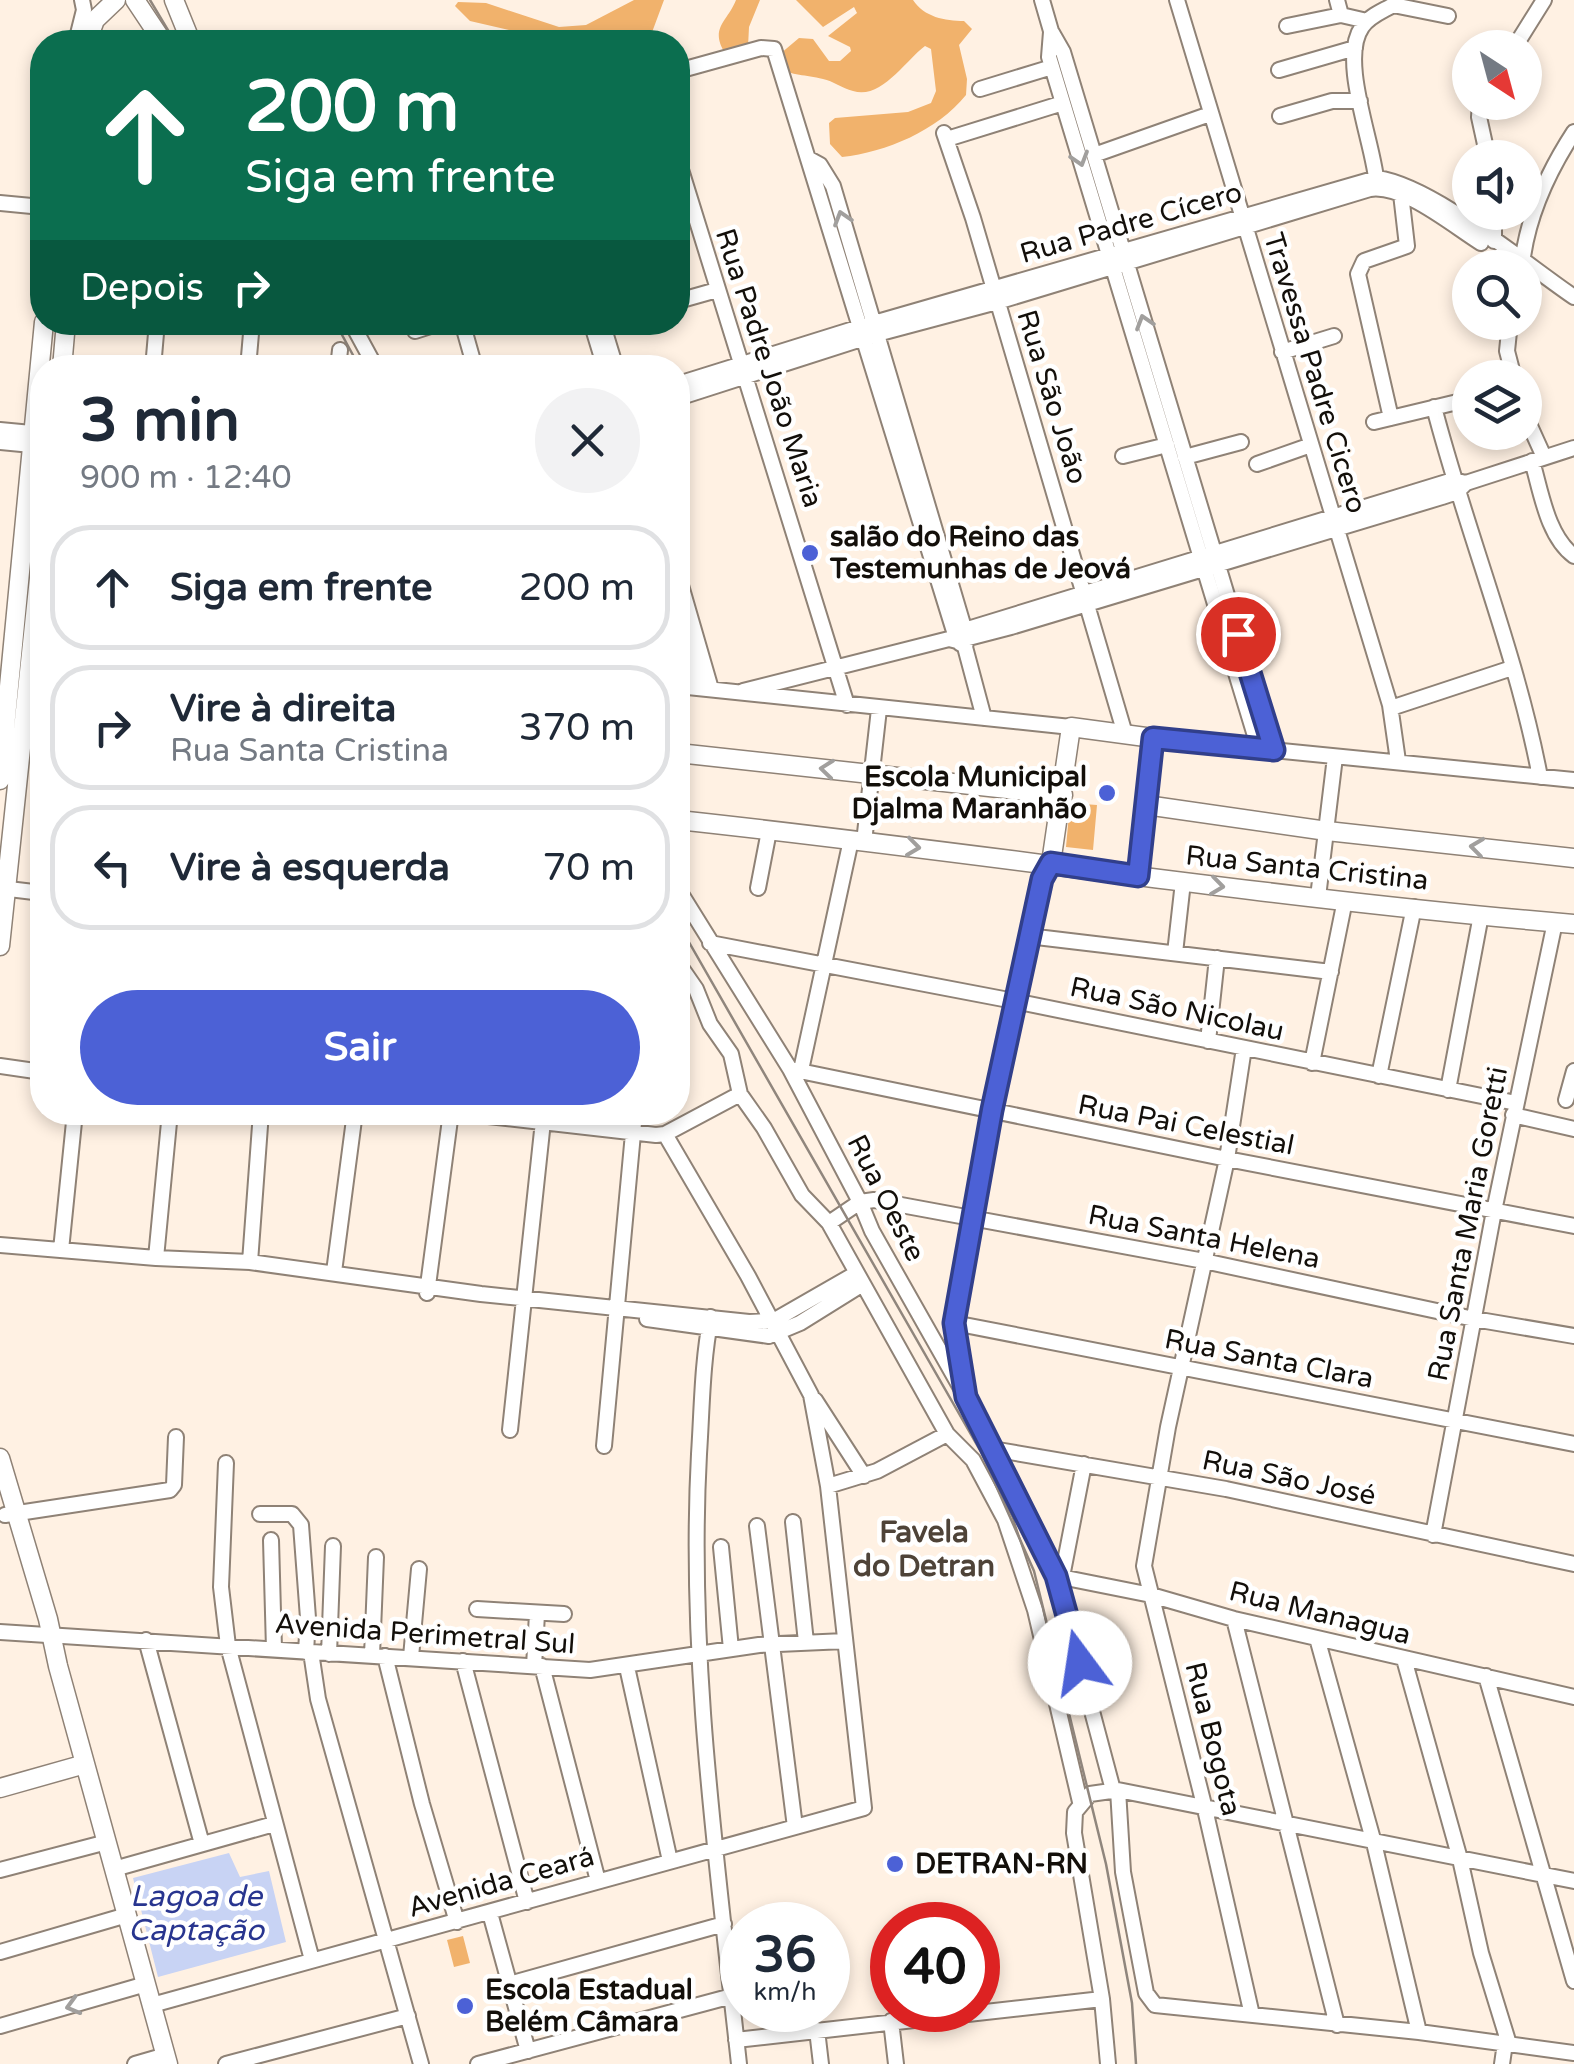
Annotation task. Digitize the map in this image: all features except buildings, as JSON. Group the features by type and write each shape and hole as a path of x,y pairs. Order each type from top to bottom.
{"main road":[{"path":"91,30 95,20 116,0"},
{"path":"135,0 154,30"},
{"path":"174,0 186,30"},
{"path":"0,780 19,709 8,606 30,479"},
{"path":"0,946 19,709 30,633"},
{"path":"1051,863 1071,727 1153,738 1138,876"},
{"path":"690,754 1063,796"},
{"path":"1146,805 1327,831 1574,858"},
{"name":"Rua Santa Cristina","path":"690,821 1183,882 1564,923"},
{"path":"0,1458 7,1509 58,1666 167,2060"},
{"path":"0,1788 85,1764"}],"street":[{"path":"79,30 82,0"},
{"path":"1042,0 1051,32 1052,67 1094,155 1118,258"},
{"name":"Travessa Padre Cicero","path":"1178,0 1391,708 1398,761"},
{"path":"1525,30 1544,0"},
{"path":"1377,183 1360,101 1354,48 1358,34 1367,21 1395,2 1448,16"},
{"path":"1286,26 1339,7 1367,21"},
{"path":"1051,32 1063,52 1066,95 1166,418 1185,457 1209,561"},
{"path":"690,69 761,48 774,49 808,158 826,171 833,186 869,330 984,718"},
{"path":"1279,70 1354,48"},
{"path":"980,89 1052,67"},
{"name":"Rua São João","path":"1066,95 945,136 1126,734"},
{"path":"1280,116 1332,101 1360,101"},
{"path":"1094,155 1210,114"},
{"path":"1524,250 1542,189 1567,156 1574,132"},
{"name":"Rua Padre Cícero","path":"690,393 743,371 869,330 1377,183 1395,181 1424,196 1504,250"},
{"name":"Rua Padre Cícero","path":"1377,183 1494,250"},
{"path":"1391,418 1358,274 1364,261 1407,246 1401,194"},
{"name":"Rua Padre João Maria","path":"690,200 848,705"},
{"path":"0,203 30,206"},
{"path":"1494,230 1494,241"},
{"name":"Rua Padre Cícero","path":"1542,279 1574,297"},
{"name":"Rua Padre Cícero","path":"1542,283 1574,308"},
{"path":"690,298 717,290"},
{"path":"1282,352 1334,336"},
{"path":"339,355 340,350"},
{"name":"Rua Padre Cícero","path":"690,382 743,371"},
{"path":"1374,422 1452,402"},
{"path":"1434,407 1512,668 1540,777"},
{"path":"1166,418 1167,446 1209,561 1266,750"},
{"path":"0,430 30,437"},
{"path":"0,442 30,440"},
{"path":"1185,457 1241,442"},
{"path":"1257,464 1311,445"},
{"path":"1123,456 1167,446"},
{"path":"743,691 959,638 1574,448"},
{"path":"1535,450 1560,540 1574,556"},
{"path":"690,625 705,688"},
{"path":"690,648 705,688"},
{"path":"1391,708 1512,668"},
{"path":"690,687 1071,727"},
{"path":"795,1069 857,841 872,774 879,709"},
{"path":"1153,738 1574,780"},
{"path":"1318,897 1335,757"},
{"path":"758,888 769,830"},
{"path":"966,1397 954,1331 1014,1001 1042,879 1051,863"},
{"path":"1175,953 1183,882"},
{"path":"3,889 30,892"},
{"path":"1312,1063 1345,900"},
{"path":"1379,1076 1414,907"},
{"name":"Rua Oeste","path":"690,910 795,1069 872,1232 966,1397 1059,1577 1115,1790 1123,1872 1146,1993 1155,2005 1252,2014"},
{"path":"1448,1090 1481,915"},
{"name":"Rua Santa Maria Goretti","path":"1433,1534 1514,1109 1564,923"},
{"path":"1028,936 1331,972"},
{"name":"Rua São Nicolau","path":"710,944 1014,1001 1448,1090 1574,1129"},
{"path":"1208,1041 1217,958"},
{"path":"690,980 710,1024 731,1054 740,1094 802,1195 829,1223 947,1434 973,1460 1005,1520 1035,1610 1080,1802"},
{"name":"Rua Bogota","path":"1244,1048 1226,1159 1144,1554 1145,1578 1205,1808 1252,2014"},
{"path":"0,1066 30,1070"},
{"name":"Rua Pai Celestial","path":"795,1069 1226,1159 1574,1226"},
{"path":"1566,1100 1574,1072"},
{"path":"690,1121 740,1094"},
{"path":"62,1250 73,1125"},
{"path":"156,1258 169,1125"},
{"path":"250,1262 261,1125"},
{"path":"334,1272 353,1125"},
{"path":"424,1288 449,1125"},
{"path":"510,1430 543,1125"},
{"path":"586,1125 665,1134 682,1125"},
{"path":"604,1446 634,1125"},
{"path":"665,1134 812,1395 864,1476"},
{"name":"Rua Santa Helena","path":"860,1202 874,1200 1204,1261 1474,1319 1574,1336"},
{"path":"829,1223 860,1202"},
{"path":"0,1244 334,1272 424,1288 710,1323 757,1335 858,1280"},
{"path":"710,1323 695,1560 699,1653 722,1902"},
{"path":"934,1342 954,1331"},
{"name":"Rua Santa Clara","path":"954,1331 1180,1368 1574,1444"},
{"path":"812,1395 828,1486 845,1640"},
{"path":"828,1486 864,1476 947,1434"},
{"path":"7,1509 170,1490 174,1485 176,1437"},
{"name":"Rua São José","path":"992,1449 1160,1476 1574,1564"},
{"path":"226,1463 221,1587 228,1646 312,1960"},
{"path":"1059,1577 1084,1464"},
{"path":"260,1514 292,1514 302,1525 308,1652 318,1700 421,2064"},
{"path":"793,1522 806,1642"},
{"path":"757,1526 795,1826"},
{"path":"271,1540 274,1649"},
{"path":"328,1654 333,1546"},
{"path":"720,1547 731,1649"},
{"path":"376,1557 379,1656 457,1922"},
{"path":"411,1657 419,1569"},
{"name":"Rua Managua","path":"1059,1577 1573,1699"},
{"path":"477,1609 564,1614"},
{"path":"537,1614 538,1666 598,1881"},
{"path":"1234,1619 1337,2025"},
{"name":"Avenida Perimetral Sul","path":"0,1632 590,1670 773,1644 845,1640"},
{"path":"1316,1638 1374,1843 1419,2032"},
{"path":"146,1640 202,1844"},
{"name":"Avenida Ceará","path":"152,2005 864,1808 845,1640"},
{"path":"1404,1659 1507,2044 1502,2064"},
{"path":"463,1662 528,1902"},
{"path":"627,1667 670,1861"},
{"path":"1486,1676 1574,1981"},
{"path":"1108,2064 1102,1999 1074,1833 1075,1812 1080,1802 1100,1790 1574,1881"},
{"path":"114,1869 274,1824"},
{"path":"0,1870 107,1842"},
{"path":"490,1913 528,2050"},
{"path":"0,1952 127,1915"},
{"path":"509,1984 720,1925"},
{"path":"0,2026 146,1984"},
{"path":"478,2064 720,1999"},
{"path":"1000,2010 1102,1999"},
{"path":"1252,2014 1574,2053"},
{"path":"226,2064 408,2016"},
{"path":"735,2032 739,2064"},
{"path":"736,2040 801,2032"},
{"path":"817,2032 821,2064"},
{"path":"893,2032 896,2064"},
{"path":"135,2064 167,2060"}],"shaded area":[{"path":"634,0 664,0 653,30 509,30 470,21 455,6 458,2 486,3 559,27 586,25"},
{"path":"736,0 760,0 749,27 748,47 725,53 719,31"},
{"path":"796,0 913,0 936,17 964,21 972,29 959,45 967,79 966,95 941,119 910,138 842,157 830,144 829,123 835,118 908,112 931,103 936,91 931,49 925,46 883,85 863,92 788,72 777,66 780,54 799,38 813,39 829,61 840,61 851,51 850,47 828,36 857,13 854,7 823,27"},
{"path":"1070,803 1097,805 1093,850 1066,847"},
{"path":"463,1936 470,1963 454,1967 447,1940"}],"water":[{"name":"Lagoa de Captação","path":"229,1853 240,1877 269,1871 286,1942 158,1977 133,1878"}],"tram line":[{"path":"150,0 168,30"},
{"path":"342,335 353,355"},
{"path":"690,944 981,1452 1034,1571 1106,1864 1132,2003 1136,2064"}],"place":[{"name":"salão do Reino das Testemunhas de Jeová","path":"810,553"},
{"name":"Escola Municipal Djalma Maranhão","path":"1107,793"},
{"name":"DETRAN-RN","path":"895,1864"},
{"name":"Escola Estadual Belém Câmara","path":"465,2006"}],"district":[{"name":"Favela do Detran","path":"924,1549"}],"route":[{"path":"1080,1663 1056,1576 966,1397 954,1323 992,1110 1042,879 1051,863 1138,876 1153,738 1274,750 1238,634"}]}
